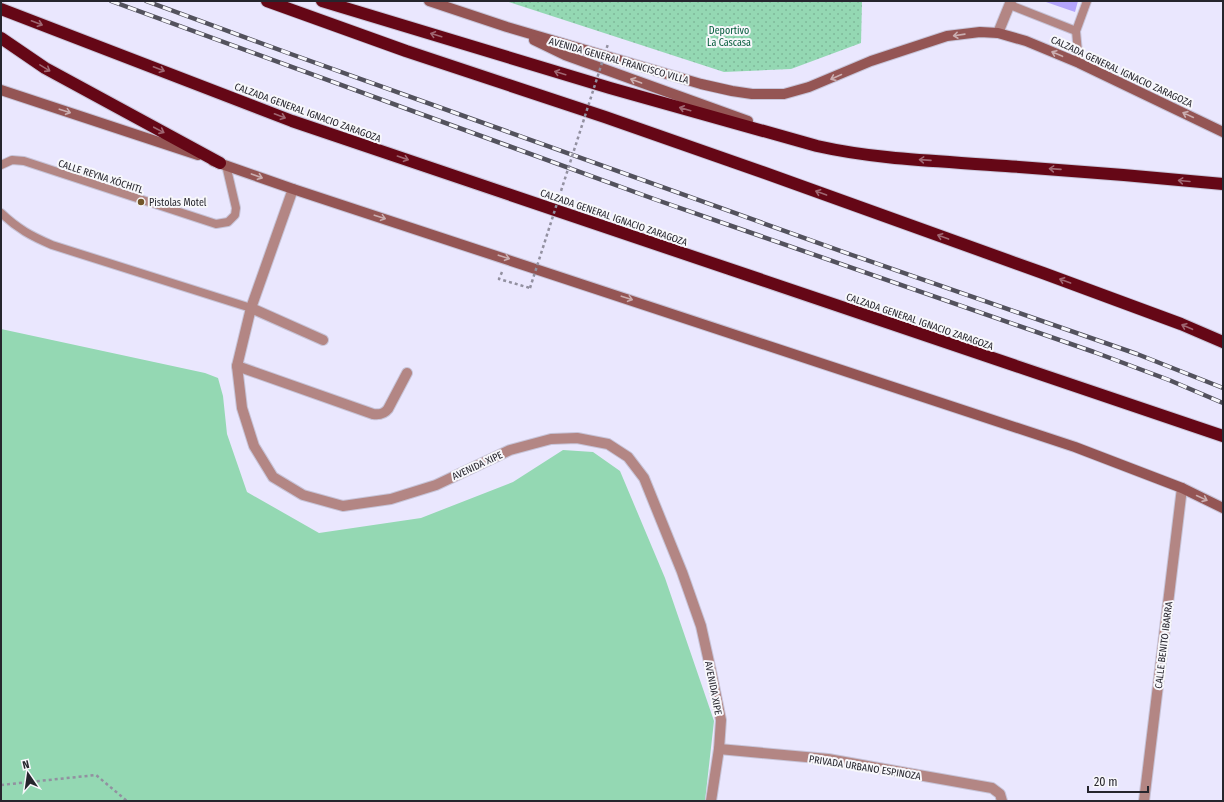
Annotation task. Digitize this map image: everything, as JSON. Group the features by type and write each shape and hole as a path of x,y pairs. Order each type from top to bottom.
{"highway":[{"path":"268,1 406,51 605,117 772,176 1043,273 1223,342"},
{"path":"322,1 610,88 817,146 862,155 894,158 1066,170 1223,184"},
{"name":"CALZADA GENERAL IGNACIO ZARAGOZA","path":"1,9 292,121 1223,436"},
{"path":"1,38 45,68 223,164"}],"main road":[{"path":"429,1 507,27 565,55 817,146"},
{"name":"AVENIDA GENERAL FRANCISCO VILLA","path":"507,27 694,82 732,91"},
{"name":"CALZADA GENERAL IGNACIO ZARAGOZA","path":"732,91 752,94 784,94 809,88 871,61 947,36 980,32 998,33 1026,41 1079,63 1223,132"},
{"path":"1,90 223,164 293,189 1075,447 1182,488 1223,508"}],"street":[{"path":"998,33 1010,3"},
{"name":"AVENIDA XIPE","path":"293,189 251,308 237,366 242,408 250,434 254,446 272,477 304,495 343,506 399,497 436,485 510,450 551,439 578,438 608,444 628,457 644,478 682,572 700,626 712,671 721,720 719,749 711,801"},
{"path":"251,308 323,340"},
{"path":"237,366 379,415 385,413 407,373"},
{"name":"CALLE BENITO IBARRA","path":"1144,801 1182,488"},
{"name":"PRIVADA URBANO ESPINOZA","path":"719,749 828,760 992,788 1000,794 1002,801"}],"lane":[{"path":"1079,63 1076,31 1087,1"},
{"path":"1010,3 1076,31"},
{"name":"CALLE REYNA XÓCHITL","path":"1,165 12,160 24,161 216,224 228,222 235,215 236,208 223,164"},
{"path":"1,213 13,224 31,236 52,245 251,308"}],"path":[{"path":"500,279 530,288 608,44"},
{"path":"1,785 96,775 127,801"}],"green space":[{"name":"Deportivo La Cascasa","path":"506,1 862,1 861,43 791,69 724,72"},
{"path":"1,329 205,373 218,378 223,396 227,434 247,492 319,533 421,518 513,482 563,450 593,452 620,471 665,578 714,721 705,801 1,801"}],"building":[{"path":"1043,1 1078,1 1075,12"}],"railway":[{"path":"111,1 654,199 1094,352 1169,380 1223,403"},
{"path":"146,1 852,255 1137,354 1223,388"}],"place":[{"name":"Pistolas Motel","path":"141,202"}]}
